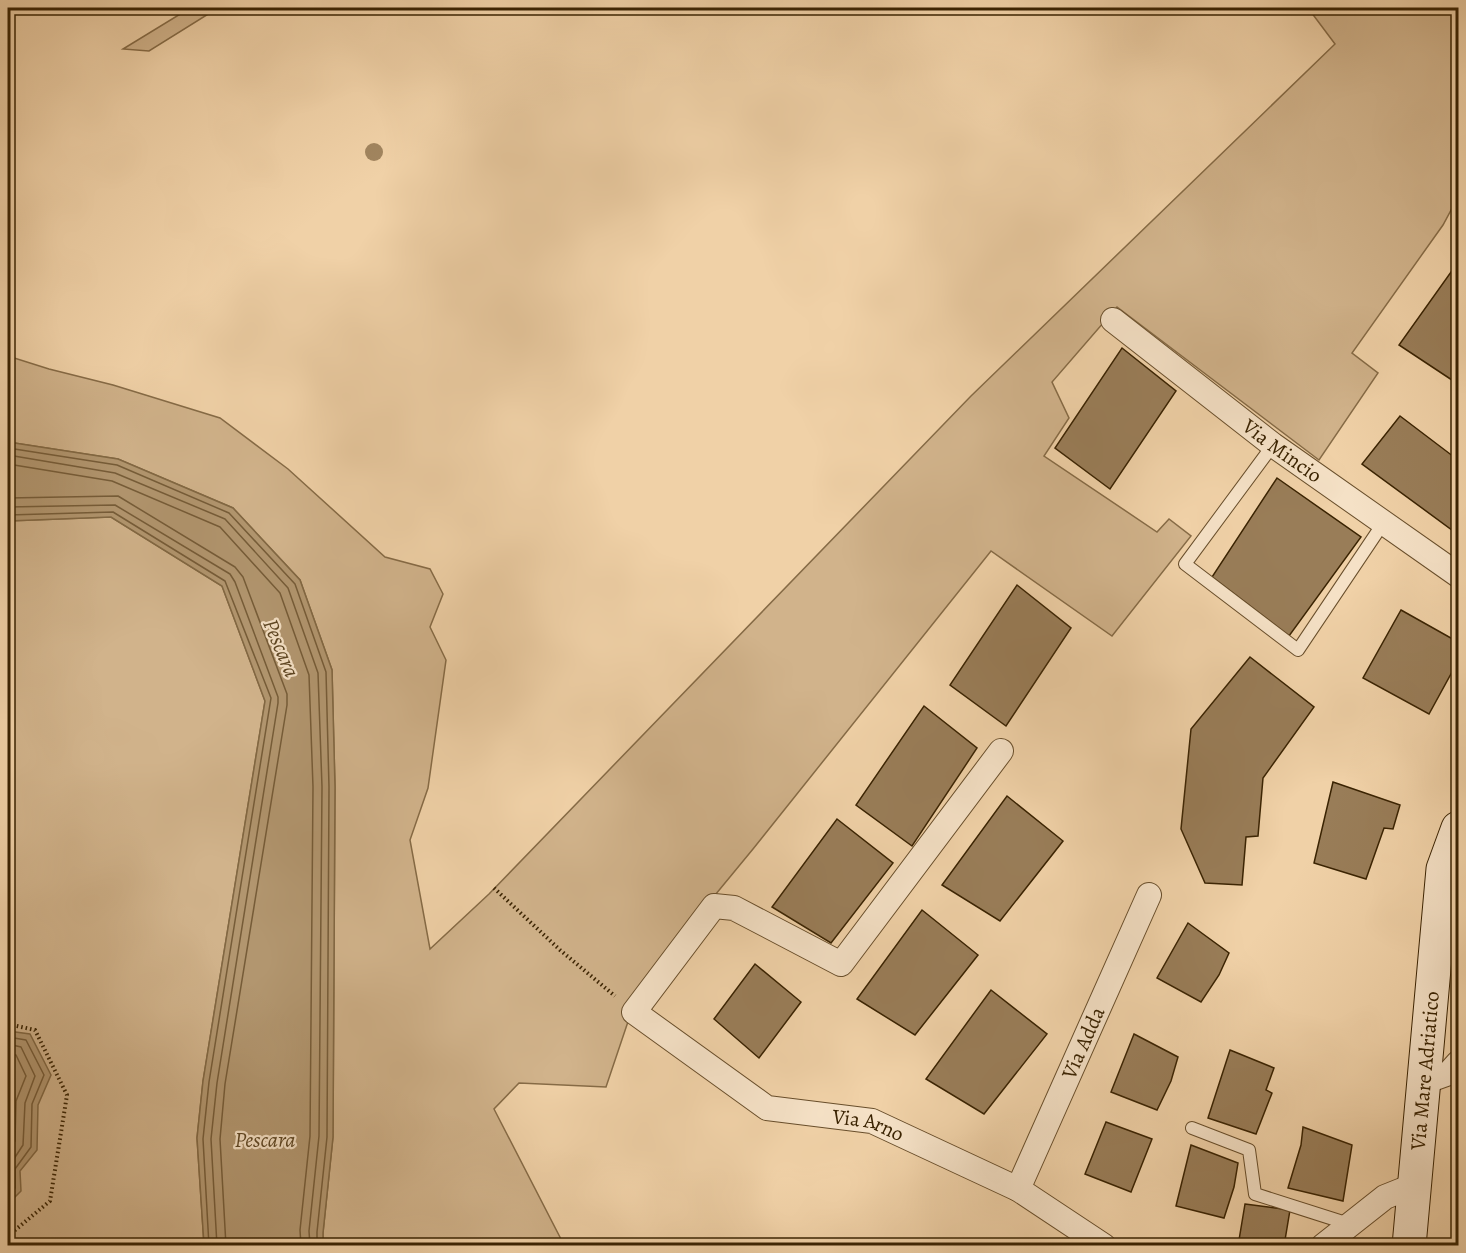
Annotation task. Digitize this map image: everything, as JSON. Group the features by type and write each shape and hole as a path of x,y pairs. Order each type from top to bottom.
{"main road":[{"name":"Via Mare Adriatico","path":"1409,1245 1443,869 1458,828"}],"street":[{"name":"Via Mincio","path":"1113,320 1273,445 1458,574"},
{"path":"634,1012 714,906 734,908 841,964 1001,751"},
{"name":"Via Adda","path":"1018,1189 1149,895"},
{"name":"Via Arno","path":"634,1012 767,1108 872,1121 1018,1189 1104,1245"},
{"path":"1424,1083 1449,1073 1458,1064"},
{"path":"1323,1245 1385,1197 1415,1185"}],"lane":[{"path":"1273,445 1185,564 1298,651 1384,522"},
{"path":"1192,1128 1249,1150 1255,1194 1349,1224"}],"path":[{"path":"494,888 560,950 634,1012"},
{"path":"8,1024 35,1030 67,1095 50,1201 8,1236"}],"shaded area":[{"path":"190,8 218,8 149,51 123,49"},
{"path":"1308,8 1458,8 1458,197 1443,225 1352,353 1378,373 1319,460 1117,307 1052,382 1069,418 1044,456 1157,532 1169,519 1191,536 1112,636 991,551 753,849 640,986 606,1087 519,1083 494,1109 564,1245 323,1245 333,1137 335,787 332,670 300,580 233,508 118,459 8,442 8,356 220,418 288,469 385,557 430,569 443,594 430,627 446,660 428,788 410,840 430,949 489,894 971,396 1335,44"},
{"path":"111,517 222,586 265,701 203,1081 197,1138 204,1245 8,1245 8,521"}],"water":[{"name":"Pescara","path":"8,442 118,459 233,508 300,580 332,670 335,787 333,1137 323,1245 204,1245 197,1138 203,1081 265,701 222,586 111,517 8,521"},
{"path":"8,1031 30,1034 51,1075 38,1105 37,1150 20,1171 21,1191 8,1204"}],"building":[{"path":"1451,272 1458,277 1458,384 1399,345"},
{"path":"1122,348 1176,391 1110,489 1055,448"},
{"path":"1400,416 1458,460 1458,531 1456,533 1362,464"},
{"path":"1277,478 1361,537 1289,636 1212,577"},
{"path":"1017,585 1071,628 1006,726 950,685"},
{"path":"1401,610 1458,642 1458,661 1429,714 1363,678"},
{"path":"1250,657 1314,707 1263,778 1258,836 1246,837 1242,885 1205,883 1181,829 1191,729"},
{"path":"924,706 977,748 912,846 856,805"},
{"path":"1333,782 1400,805 1393,829 1384,828 1366,879 1314,863"},
{"path":"1007,796 1063,841 1000,921 942,885"},
{"path":"837,819 893,863 831,943 772,907"},
{"path":"922,910 978,955 915,1035 857,999"},
{"path":"1188,923 1229,953 1219,975 1201,1002 1157,978"},
{"path":"755,964 801,1002 759,1058 714,1019"},
{"path":"991,990 1047,1034 984,1114 926,1079"},
{"path":"1134,1034 1178,1057 1171,1081 1157,1110 1111,1092"},
{"path":"1230,1050 1274,1068 1266,1090 1272,1093 1256,1134 1208,1118"},
{"path":"1106,1122 1152,1139 1131,1192 1085,1174"},
{"path":"1303,1127 1352,1145 1343,1201 1288,1188 1301,1145"},
{"path":"1191,1145 1238,1163 1234,1187 1224,1218 1176,1206"},
{"path":"1245,1204 1290,1210 1284,1246 1238,1246"}]}
